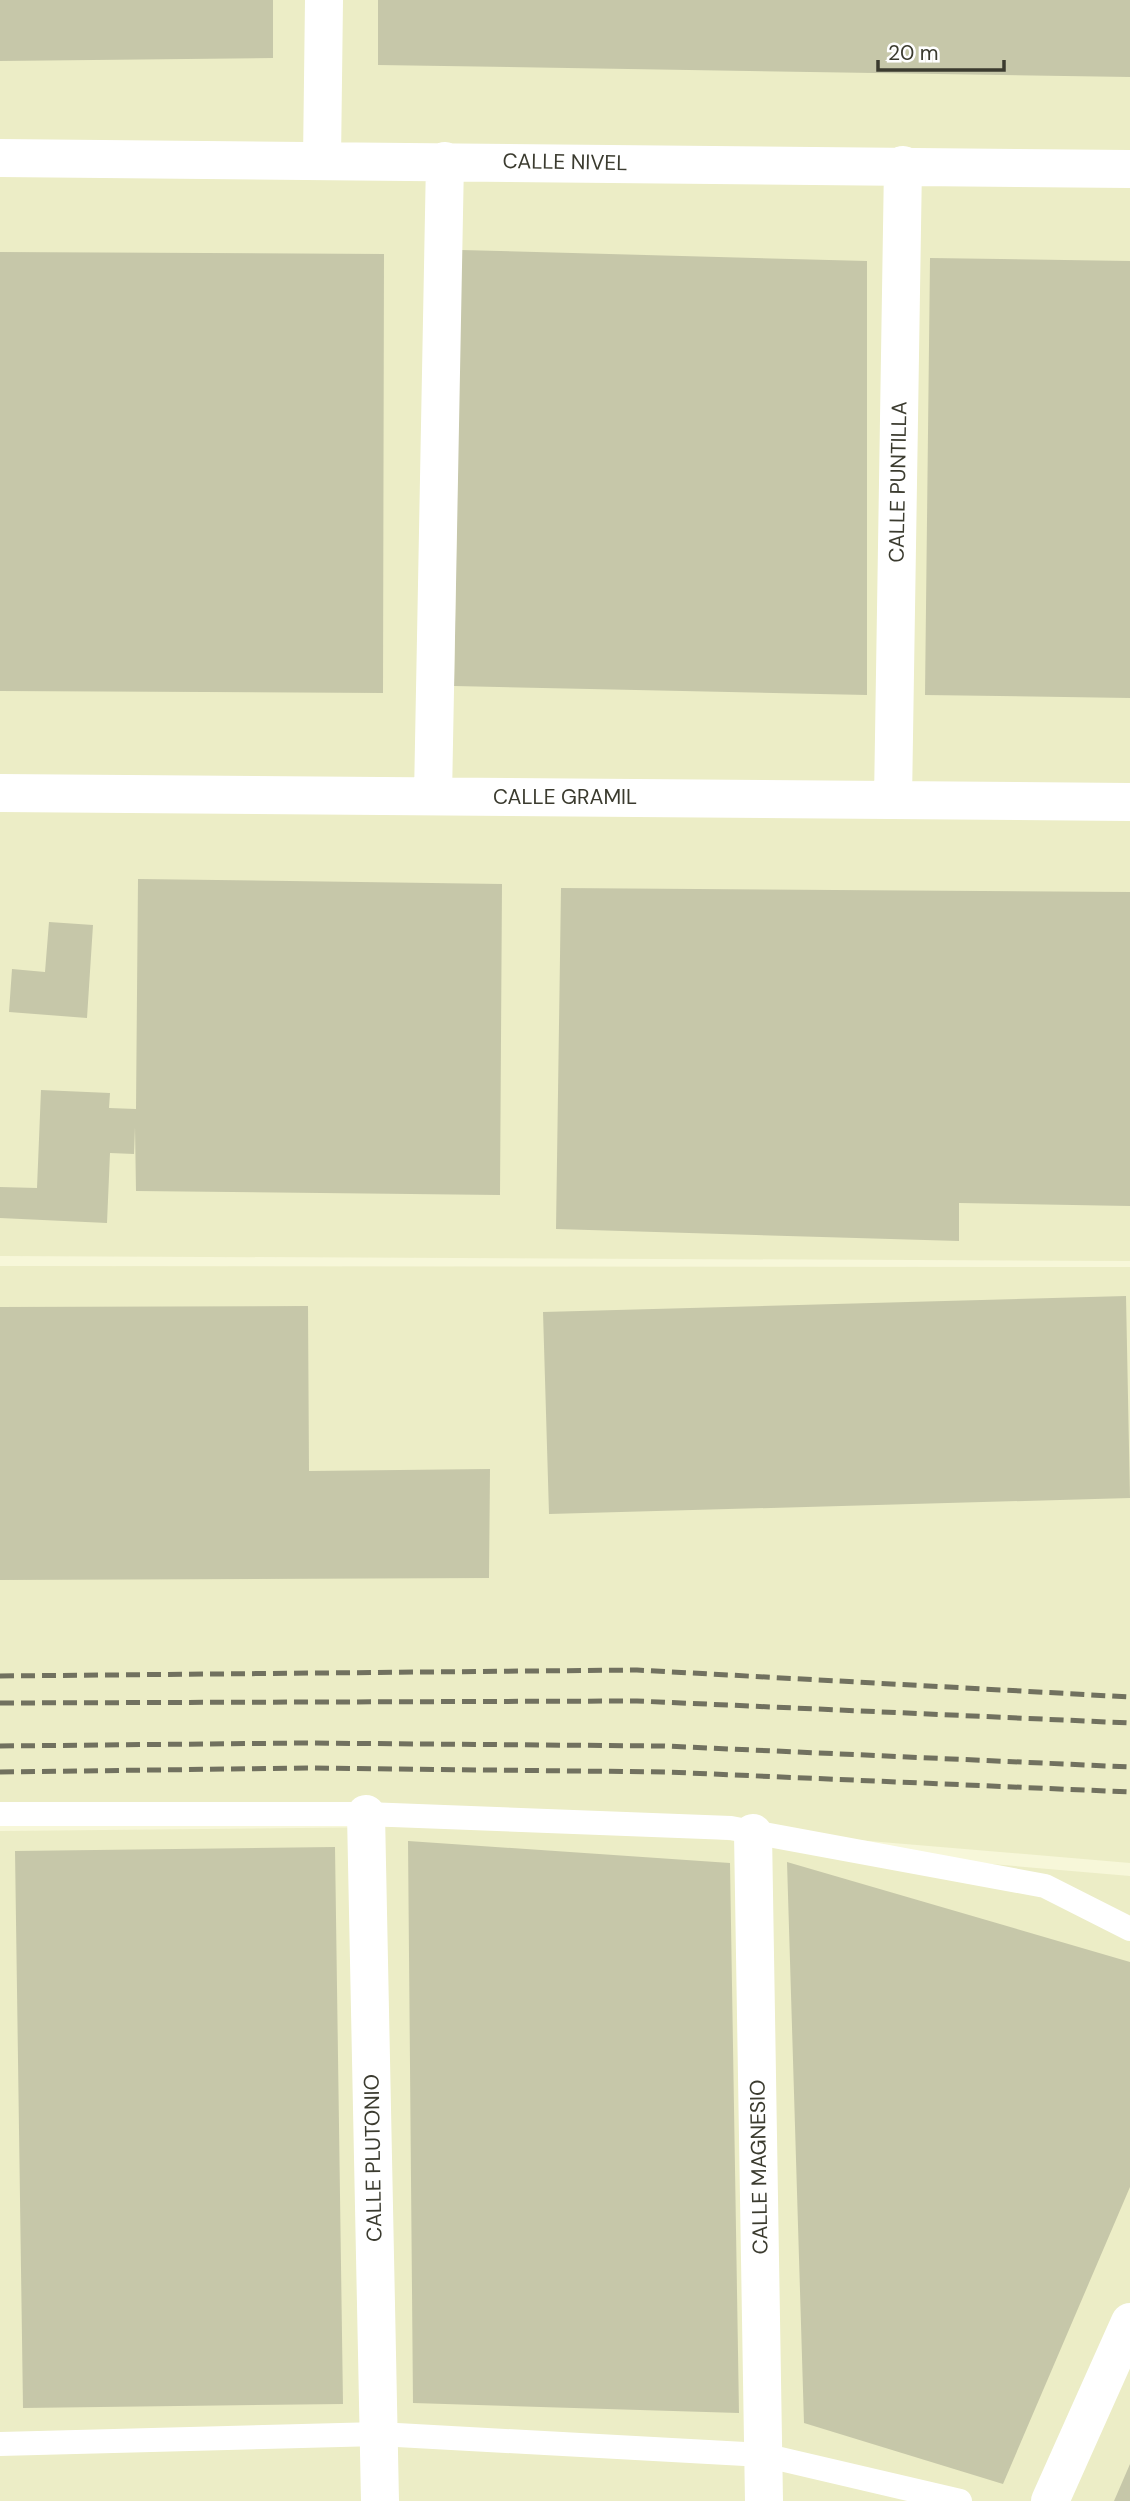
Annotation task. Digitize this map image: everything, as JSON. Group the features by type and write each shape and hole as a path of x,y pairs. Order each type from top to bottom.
{"street":[{"path":"322,160 324,0"},
{"name":"CALLE NIVEL","path":"0,158 1130,169"},
{"path":"433,796 445,161"},
{"name":"CALLE PUNTILLA","path":"892,800 903,165"},
{"name":"CALLE GRAMIL","path":"0,793 1130,802"},
{"name":"CALLE PLUTONIO","path":"366,1814 380,2501"},
{"name":"CALLE MAGNESIO","path":"754,1833 764,2501"},
{"path":"1050,2501 1130,2322"}],"lane":[{"path":"0,1814 366,1814 731,1828 1045,1886 1130,1928"},
{"path":"0,2444 379,2434 764,2455 960,2501"}],"shaded area":[{"path":"0,0 1130,0 1130,1261 0,1256"},
{"path":"0,1266 1130,1267 1130,1863 609,1819 0,1824"},
{"path":"587,1825 782,1846 1130,1876 1130,2501 0,2501 0,1831"}],"building":[{"path":"0,0 273,0 273,58 0,61"},
{"path":"378,0 1130,0 1130,77 378,65"},
{"path":"461,250 867,261 867,695 454,686"},
{"path":"0,252 384,254 383,693 0,691"},
{"path":"930,258 1130,261 1130,698 925,695"},
{"path":"138,879 502,884 500,1195 136,1191 135,1127 134,1154 110,1153 107,1223 0,1218 0,1187 37,1188 41,1090 110,1093 109,1108 136,1109"},
{"path":"561,888 1130,892 1130,1206 959,1203 959,1241 556,1229"},
{"path":"49,922 93,925 87,1018 9,1012 12,969 45,972"},
{"path":"1126,1296 1130,1498 549,1514 543,1312"},
{"path":"308,1306 309,1471 490,1469 489,1578 0,1580 0,1307"},
{"path":"408,1841 730,1863 739,2413 413,2403"},
{"path":"335,1847 343,2404 23,2408 15,1851"},
{"path":"787,1862 1130,1962 1130,2187 1003,2484 804,2423"},
{"path":"1130,2464 1130,2501 1114,2501"}],"railway":[{"path":"0,1676 637,1670 1130,1697"},
{"path":"0,1703 637,1701 1130,1723"},
{"path":"0,1746 305,1743 664,1746 1130,1767"},
{"path":"0,1772 307,1768 666,1772 1130,1792"}]}
